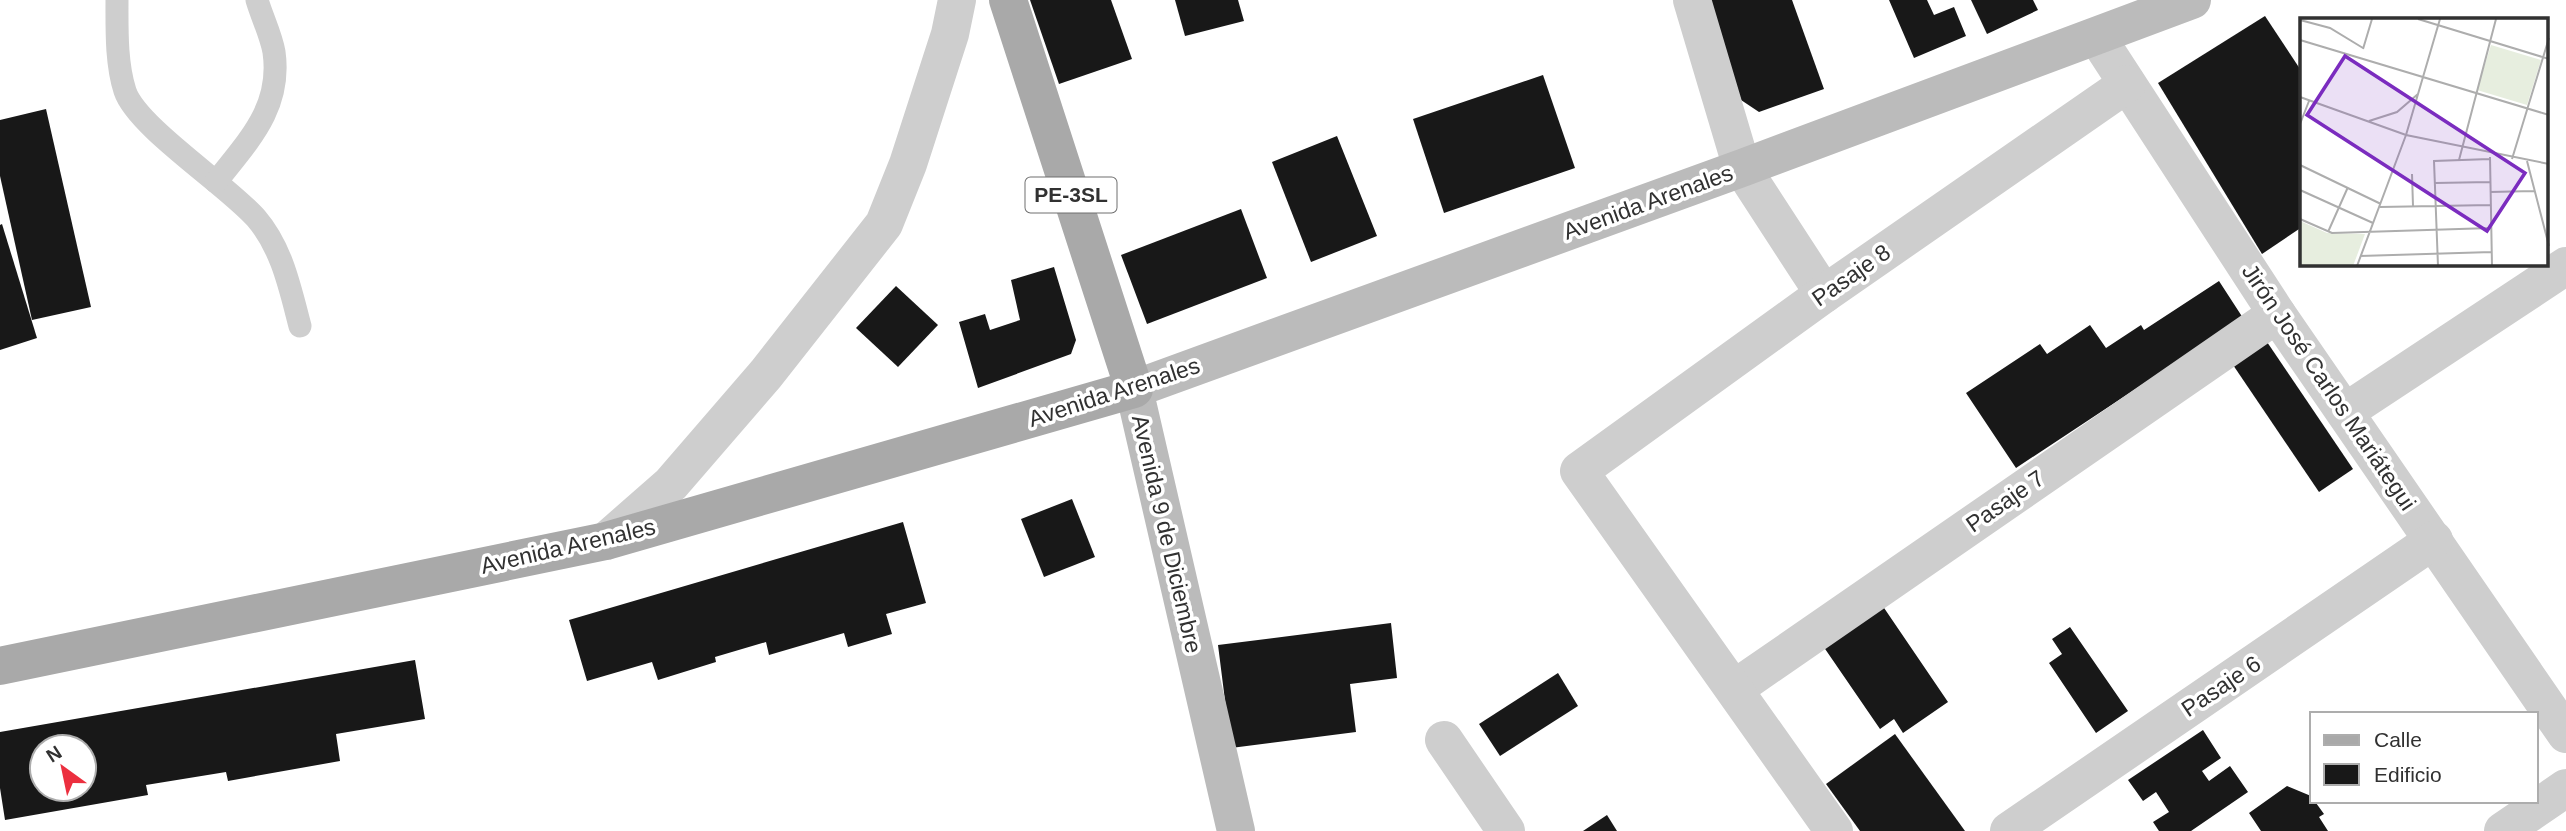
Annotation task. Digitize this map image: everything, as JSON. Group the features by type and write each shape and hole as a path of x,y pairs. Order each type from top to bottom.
{"main road":[{"name":"Avenida 9 de Diciembre","path":"1008,0 1133,389 1236,831"},
{"name":"Avenida Arenales","path":"0,666 607,541 1133,389 1742,168 2192,0"}],"street":[{"path":"607,541 671,484 766,374 884,225 908,164 950,34 957,0"},
{"path":"1692,0 1742,168 1824,294"},
{"name":"Jirón José Carlos Mariátegui","path":"2097,37 2277,314 2566,734"},
{"name":"Pasaje 8","path":"1734,689 1579,471 2077,115 2127,84"},
{"path":"2345,412 2566,266"},
{"name":"Pasaje 7","path":"1734,689 2277,314"},
{"name":"Pasaje 6","path":"2009,831 2434,540"},
{"path":"1734,689 1834,831"},
{"path":"1444,740 1506,831"},
{"path":"2503,831 2566,788"}],"lane":[{"path":"117,0 118,38 125,92 148,122 256,218 285,267 300,326"},
{"path":"216,182 265,120 276,76 274,49 257,0"}],"building":[{"path":"1030,0 1111,0 1132,59 1059,84"},
{"path":"1175,0 1238,0 1244,21 1185,36"},
{"path":"1706,0 1792,0 1824,89 1759,112 1741,100"},
{"path":"1889,0 1927,0 1934,15 1954,7 1966,36 1914,58"},
{"path":"1971,0 2033,0 2038,10 1987,34"},
{"path":"2265,16 2300,69 2300,228 2262,254 2158,83"},
{"path":"1543,75 1575,168 1444,213 1413,119"},
{"path":"46,109 91,307 32,320 0,176 0,120"},
{"path":"1337,136 1377,236 1311,262 1272,162"},
{"path":"1241,209 1267,278 1147,324 1121,255"},
{"path":"2,224 37,338 0,350 0,225"},
{"path":"1054,267 1076,340 1071,354 978,388 959,322 985,314 990,330 1020,320 1011,280"},
{"path":"2219,281 2243,318 2016,468 1966,393 2040,344 2047,354 2090,325 2106,348 2141,325 2144,330"},
{"path":"896,286 938,325 898,367 856,328"},
{"path":"2263,336 2353,469 2319,492 2229,359"},
{"path":"1072,499 1095,557 1044,577 1021,519"},
{"path":"903,522 926,603 886,614 892,634 848,647 844,633 769,655 766,642 715,657 716,662 658,680 652,662 587,681 569,620"},
{"path":"1880,602 1948,702 1903,733 1894,719 1880,729 1821,643"},
{"path":"1391,623 1397,678 1350,684 1356,732 1231,748 1218,645"},
{"path":"2070,627 2128,711 2096,733 2049,663 2062,654 2052,639"},
{"path":"415,660 425,719 336,734 340,761 228,781 226,772 146,785 148,795 5,820 0,788 0,732"},
{"path":"1558,673 1578,706 1500,756 1479,724"},
{"path":"2203,730 2221,758 2202,771 2209,781 2230,766 2248,792 2191,831 2159,831 2153,822 2169,812 2156,792 2143,801 2128,780"},
{"path":"1895,734 1965,831 1860,831 1826,784"},
{"path":"2287,786 2310,796 2310,803 2316,803 2324,814 2319,817 2328,831 2261,831 2249,813"},
{"path":"1607,815 1617,831 1583,831"}]}
